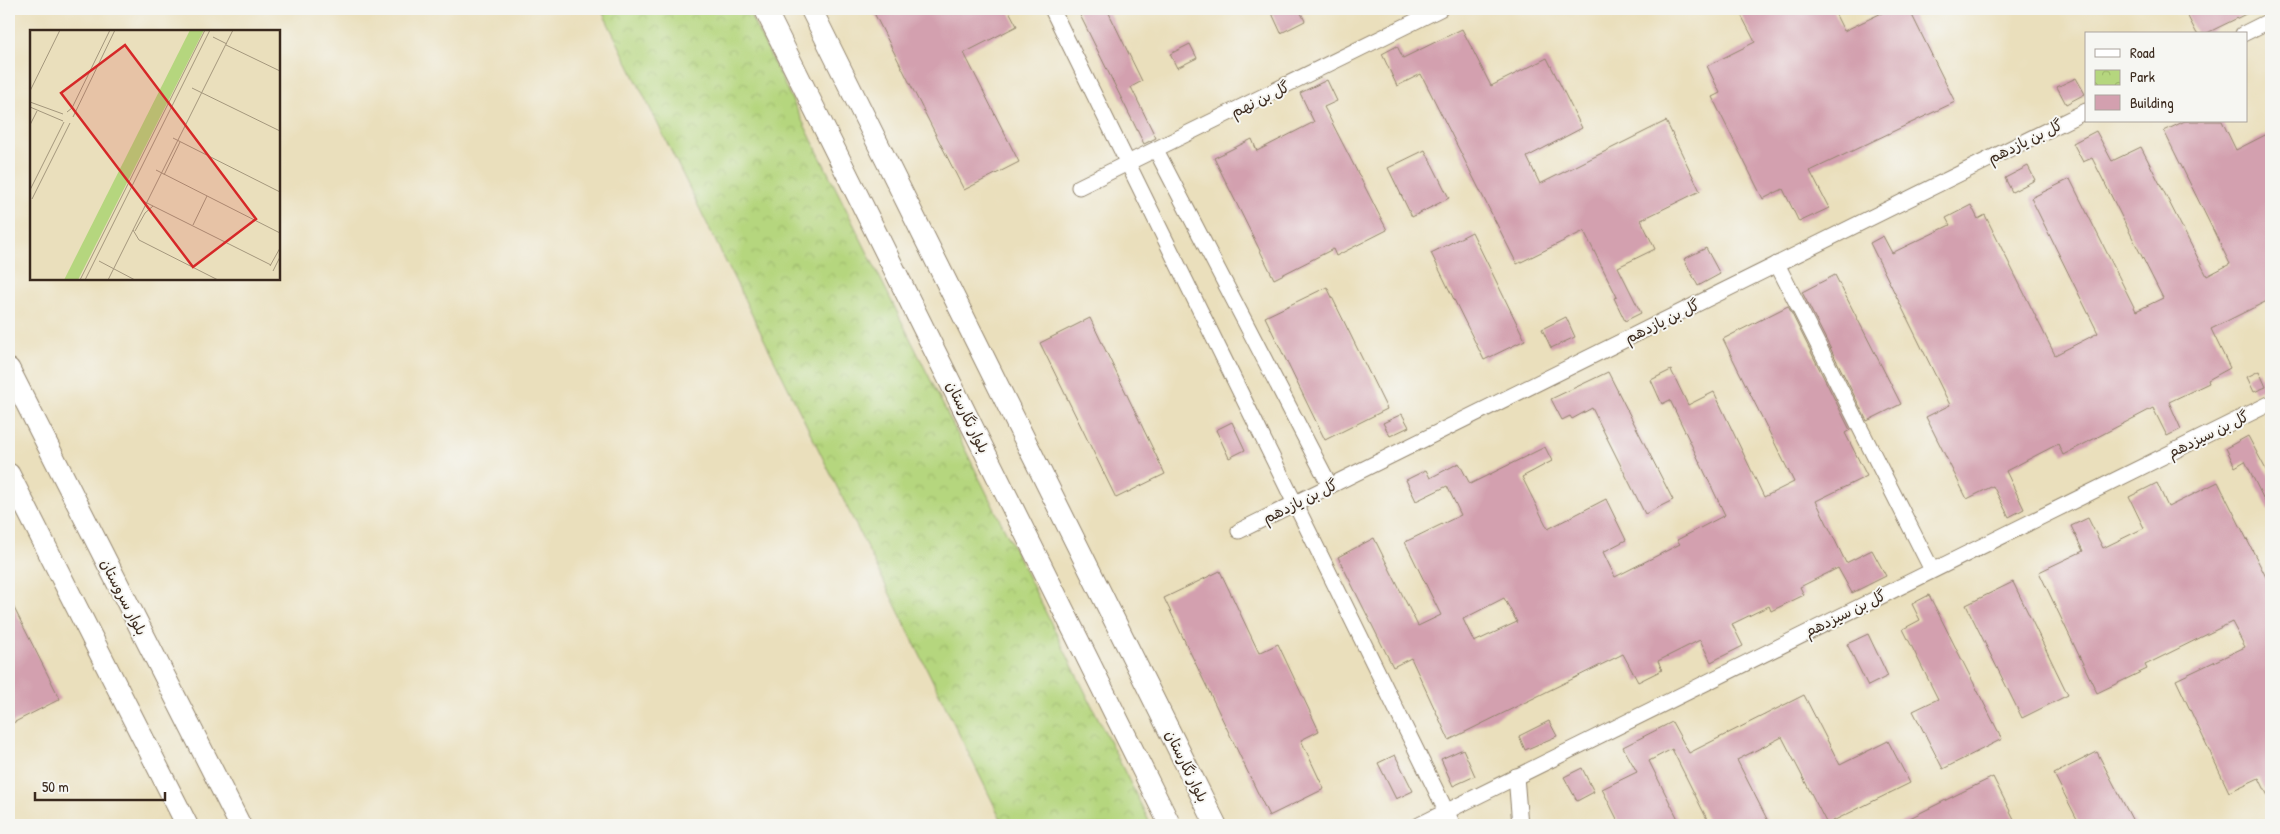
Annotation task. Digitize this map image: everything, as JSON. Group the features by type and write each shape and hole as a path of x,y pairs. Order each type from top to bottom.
{"street":[{"name":"بلوار نگارستان","path":"765,9 1170,825"},
{"name":"بلوار نگارستان","path":"811,9 1216,825"},
{"path":"1052,9 1453,825"},
{"name":"گل بن نهم","path":"1078,188 1440,9"},
{"path":"2247,32 2271,20"},
{"name":"گل بن یازدهم","path":"1239,531 2085,111"},
{"path":"1156,150 1330,486"},
{"path":"1777,264 1932,570"},
{"name":"بلوار سروستان","path":"9,369 240,825"},
{"name":"گل بن سیزدهم","path":"1419,825 2271,403"},
{"path":"9,474 187,825"},
{"path":"1516,776 1520,825"}],"green space":[{"path":"601,9 747,9 1151,825 1004,825"}],"building":[{"path":"872,9 1008,9 1017,26 964,53 1019,162 964,190"},
{"path":"1077,9 1107,9 1142,81 1131,87 1156,138 1144,144"},
{"path":"1270,9 1299,9 1305,21 1281,33"},
{"path":"1738,9 1833,9 1844,31 1890,9 1909,9 1955,102 1810,171 1829,208 1799,222 1783,189 1763,199 1712,97 1720,93 1707,66 1755,42"},
{"path":"2184,9 2256,9 2209,32 2196,32"},
{"path":"1462,29 1491,86 1547,58 1582,128 1527,157 1540,184 1666,121 1700,191 1641,220 1655,249 1618,267 1641,313 1625,321 1614,298 1617,297 1584,231 1517,264 1421,74 1397,86 1382,54 1397,46 1403,58"},
{"path":"1190,44 1197,58 1177,68 1170,54"},
{"path":"2076,78 2085,94 2066,104 2057,87"},
{"path":"1327,80 1337,101 1324,107 1387,230 1336,256 1333,249 1274,279 1214,158 1252,139 1257,151 1314,122 1300,93"},
{"path":"2183,122 2222,122 2236,150 2271,132 2271,299 2211,329 2230,368 2208,380 2209,383 2169,402 2181,429 2167,436 2153,408 2063,455 2058,444 2006,471 2024,509 2009,517 1993,486 1967,499 1926,417 1950,405 1870,243 1883,236 1892,253 1950,225 1946,218 1971,205 1978,219 1985,215 2055,355 2098,333 2031,198 2070,179 2136,311 2163,298 2092,158 2083,162 2073,143 2096,131 2112,161 2141,147 2207,276 2230,264 2164,131"},
{"path":"1425,150 1449,198 1412,217 1388,168"},
{"path":"2028,166 2035,180 2012,192 2005,178"},
{"path":"1472,232 1525,340 1484,360 1431,253"},
{"path":"1706,248 1720,274 1698,286 1684,259"},
{"path":"1835,275 1901,404 1867,421 1802,292"},
{"path":"1327,287 1387,409 1325,440 1265,317"},
{"path":"1788,306 1850,430 1845,433 1867,476 1816,501 1846,563 1872,550 1886,576 1852,593 1838,568 1800,587 1804,595 1771,611 1769,606 1732,624 1743,646 1711,662 1700,640 1658,661 1662,670 1638,682 1623,654 1449,740 1411,658 1393,667 1338,557 1374,538 1418,626 1441,615 1405,542 1461,515 1447,486 1416,501 1406,480 1426,470 1430,478 1459,463 1470,484 1545,447 1552,461 1522,477 1548,529 1606,499 1626,540 1603,552 1615,577 1680,544 1677,540 1725,515 1670,400 1662,404 1651,380 1671,370 1688,405 1714,392 1764,497 1794,482 1723,339","holes":["1504,598 1517,622 1474,642 1463,619"]},
{"path":"1566,317 1575,337 1551,348 1542,329"},
{"path":"1090,318 1165,474 1116,498 1040,343"},
{"path":"2259,371 2266,387 2254,392 2247,377"},
{"path":"1608,372 1673,500 1645,514 1592,408 1572,419 1570,416 1562,420 1551,399"},
{"path":"1402,414 1409,427 1390,436 1383,423"},
{"path":"1232,422 1245,450 1229,458 1216,430"},
{"path":"2248,436 2271,479 2271,514 2245,461 2235,467 2226,448"},
{"path":"2218,482 2271,587 2271,802 2259,778 2229,792 2176,680 2245,647 2232,622 2145,665 2147,669 2097,693 2039,572 2083,551 2071,526 2088,518 2103,548 2144,528 2129,497 2157,483 2168,507"},
{"path":"1220,571 1259,653 1278,644 1319,731 1301,740 1324,789 1269,816 1164,598"},
{"path":"2013,582 2068,695 2022,718 1966,605"},
{"path":"1929,595 2002,739 1943,769 1913,711 1938,699 1903,629 1920,620 1912,604"},
{"path":"9,598 60,699 9,725"},
{"path":"1868,634 1888,676 1868,686 1847,644"},
{"path":"1804,695 1840,765 1888,741 1910,783 1827,824 1782,737 1737,760 1770,825 1710,825 1672,749 1649,761 1681,825 1620,825 1602,789 1637,772 1623,747 1672,722 1689,753"},
{"path":"1549,721 1557,736 1525,750 1519,736"},
{"path":"1463,749 1475,776 1453,786 1441,759"},
{"path":"2097,752 2135,825 2080,825 2054,774"},
{"path":"1395,755 1413,791 1396,799 1378,763"},
{"path":"1582,768 1594,792 1577,801 1564,777"},
{"path":"1993,777 2017,825 1896,825 1960,793"}]}
